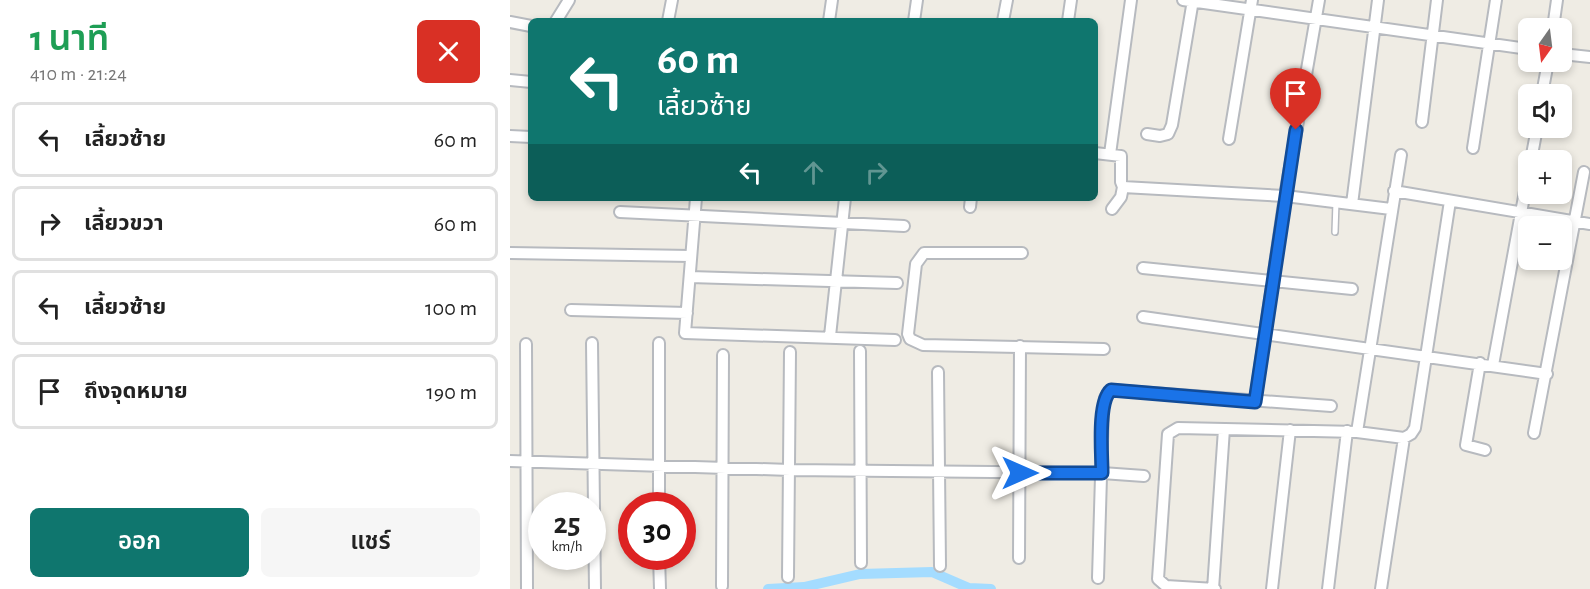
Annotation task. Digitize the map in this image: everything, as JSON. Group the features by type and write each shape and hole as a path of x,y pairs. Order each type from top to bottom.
{"street":[{"path":"558,18 569,0"},
{"path":"669,18 672,0"},
{"path":"829,18 832,0"},
{"path":"914,18 917,0"},
{"path":"1004,18 1007,0"},
{"path":"1068,18 1071,0"},
{"path":"1110,154 1131,0"},
{"path":"1147,134 1161,136 1168,134 1172,125 1190,0 1251,5 1316,21 1518,47"},
{"path":"1255,402 1285,196 1319,0"},
{"path":"1352,204 1378,0"},
{"path":"1422,122 1437,0"},
{"path":"1473,148 1496,0"},
{"path":"1554,18 1557,0"},
{"path":"1229,139 1251,5"},
{"path":"510,22 528,25"},
{"path":"1572,55 1590,57"},
{"path":"510,80 528,82"},
{"path":"510,136 528,137"},
{"path":"1098,153 1118,154 1122,158 1120,182 1123,187 1121,197 1112,210"},
{"path":"1328,589 1352,431 1371,347 1401,155"},
{"path":"1534,432 1547,374 1584,172"},
{"path":"1123,187 1285,196 1391,209"},
{"path":"1394,191 1590,224"},
{"path":"696,201 685,333 830,336 895,340"},
{"path":"830,336 845,201"},
{"path":"1224,429 1214,589 1166,586 1160,583 1157,573 1168,435 1178,428 1352,431 1404,438 1412,434 1415,428 1427,355 1450,201"},
{"path":"1493,365 1523,204"},
{"path":"620,212 904,226"},
{"path":"510,253 691,256"},
{"path":"1022,253 924,253 916,264 908,334 914,342 923,345 1104,349"},
{"path":"1143,268 1352,289"},
{"path":"690,277 897,283"},
{"path":"571,310 687,313"},
{"path":"1143,317 1371,347 1547,374"},
{"path":"592,343 595,589"},
{"path":"659,343 659,492"},
{"path":"526,344 527,589"},
{"path":"1019,558 1020,346"},
{"path":"788,577 790,351"},
{"path":"860,351 861,563"},
{"path":"722,586 723,355"},
{"path":"1480,363 1466,445 1485,450"},
{"path":"938,372 940,566"},
{"path":"1098,578 1103,409 1105,398 1111,390 1330,406"},
{"path":"1272,589 1290,430"},
{"path":"1381,589 1404,438"},
{"path":"510,461 790,470 1102,473 1144,476"},
{"path":"659,570 660,589"}],"lane":[{"path":"1335,232 1336,202"}],"waterway":[{"path":"768,589 804,587 860,574 932,572 969,588 991,589"}],"route":[{"path":"1020,473 1102,473 1103,409 1107,393 1111,390 1255,402 1296,130"}]}
